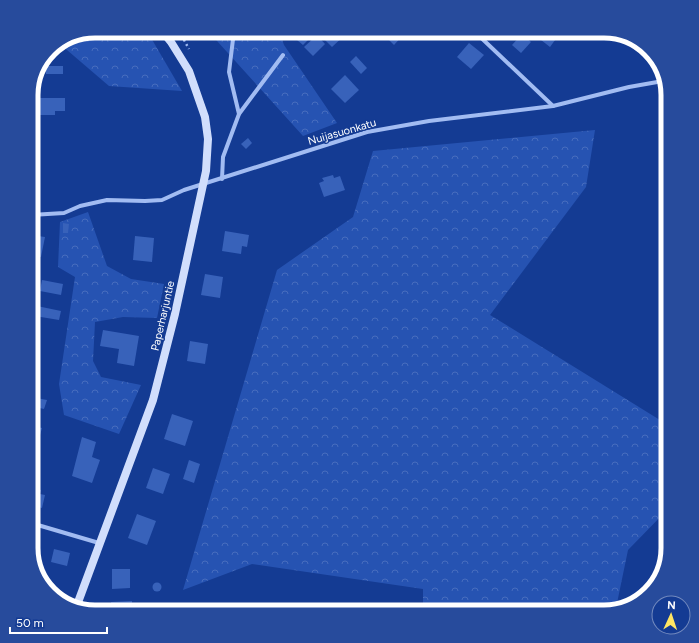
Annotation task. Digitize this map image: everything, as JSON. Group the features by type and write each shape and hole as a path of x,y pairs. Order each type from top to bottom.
{"street":[{"name":"Paperharjuntie","path":"78,602 153,400 175,314 206,171 208,139 205,117 189,71 168,38"},
{"path":"233,38 229,72 239,114"},
{"path":"481,38 553,106"},
{"path":"222,179 223,157 239,114 284,55"},
{"name":"Nuijasuonkatu","path":"38,215 64,213 80,206 107,200 162,200 184,190 367,132 429,121 553,106 630,87 659,82"},
{"path":"38,525 99,543"}],"green space":[{"path":"151,38 182,91 109,86 64,47 73,42 84,39"},
{"path":"214,38 282,38 284,45 337,123 303,136"},
{"path":"595,130 586,187 490,315 661,421 661,516 628,550 617,603 604,605 423,605 423,589 252,564 183,590 277,270 353,217 373,151"},
{"path":"88,212 107,266 131,279 164,284 157,318 123,317 95,322 93,361 101,377 141,385 119,434 64,415 59,384 75,277 58,267 60,222"}],"building":[{"path":"299,38 310,38 303,45 297,40"},
{"path":"314,38 320,38 325,44 313,56 304,47"},
{"path":"323,38 342,38 332,47"},
{"path":"387,38 400,38 394,45"},
{"path":"518,38 526,38 531,42 521,53 512,45"},
{"path":"543,38 557,38 550,47 541,40"},
{"path":"469,43 484,55 471,69 457,57"},
{"path":"356,56 367,68 361,74 350,62"},
{"path":"46,66 63,66 63,74 46,74"},
{"path":"345,75 359,90 345,103 331,89"},
{"path":"40,98 65,98 65,111 55,111 55,115 40,115"},
{"path":"248,138 252,143 246,149 241,144"},
{"path":"333,175 334,178 340,176 345,190 324,197 319,183 324,181 322,178"},
{"path":"63,223 69,224 68,233 63,233"},
{"path":"225,231 249,235 247,247 242,246 241,254 222,251"},
{"path":"38,236 45,237 41,257 38,256"},
{"path":"135,236 154,238 152,262 133,260"},
{"path":"205,274 223,277 220,298 201,295"},
{"path":"42,280 63,284 61,295 40,291"},
{"path":"38,306 61,311 59,320 38,316"},
{"path":"103,330 139,336 134,366 117,363 119,349 100,346"},
{"path":"190,341 208,344 205,364 187,361"},
{"path":"38,398 47,400 44,409 38,408"},
{"path":"172,414 193,421 185,446 164,439"},
{"path":"38,427 42,428 38,442"},
{"path":"82,437 96,442 92,457 100,460 92,483 72,476"},
{"path":"189,460 200,464 194,483 183,479"},
{"path":"153,468 170,474 163,494 146,488"},
{"path":"38,489 41,490 40,494 45,495 42,508 38,507"},
{"path":"137,514 156,521 147,545 128,538"},
{"path":"54,549 70,553 67,566 51,562"},
{"path":"112,569 130,569 130,588 112,589"},
{"path":"157,582 162,587 157,592 152,587"},
{"path":"132,601 132,605 111,605 111,602"}]}
